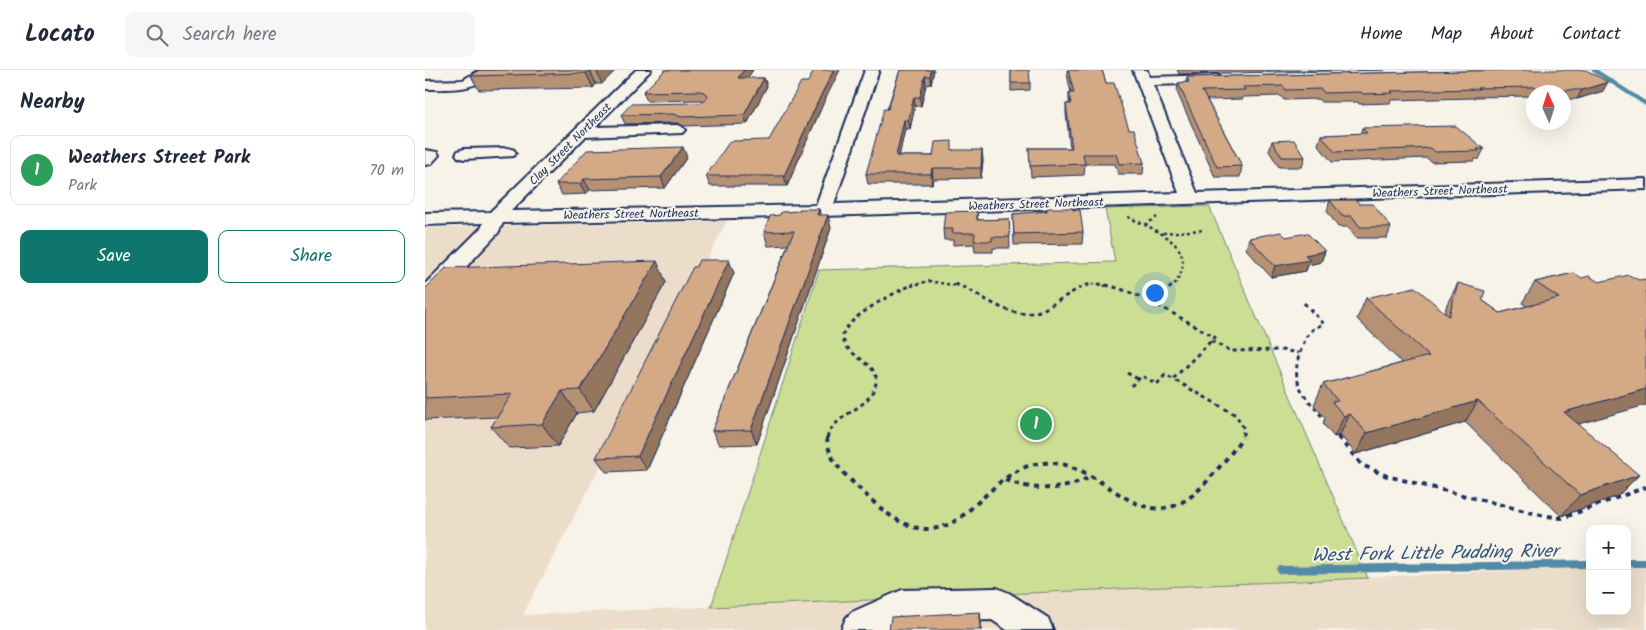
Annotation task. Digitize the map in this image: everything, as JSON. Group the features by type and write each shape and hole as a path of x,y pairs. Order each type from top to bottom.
{"street":[{"path":"425,84 463,84 471,82 488,70"},
{"name":"Clay Street Northeast","path":"425,297 491,229 495,217 645,70"},
{"path":"823,210 872,70"},
{"path":"1190,199 1142,76 1229,79"},
{"path":"606,108 625,107"},
{"path":"581,132 677,130"},
{"path":"464,154 508,153"},
{"path":"425,155 431,155 425,160"},
{"name":"Weathers Street Northeast","path":"425,219 823,210 1646,184"},
{"path":"858,630 864,624 902,606 997,604 1036,630"}],"path":[{"path":"1112,201 1121,213 1163,233 1177,246 1183,270 1175,285 1151,305"},
{"path":"1163,233 1204,230"},
{"path":"1131,386 1141,376 1157,384 1165,375 1236,415 1244,429 1243,438 1193,494 1173,507 1159,508 1138,505 1121,497 1073,467 1049,463 1026,466 1004,479 967,512 947,525 923,528 907,526 891,516 834,463 828,453 827,441 831,430 839,419 866,399 874,390 876,380 870,365 846,347 842,335 844,328 852,320 904,288 917,283 942,281 955,283 970,289 1014,314 1041,312 1078,288 1095,283 1115,287 1215,338 1173,379"},
{"path":"1303,303 1325,324 1314,328 1299,353 1295,378 1300,390 1362,465 1387,476 1541,515 1562,518 1646,487"},
{"path":"1211,341 1231,352 1281,350 1299,353"},
{"path":"1127,373 1138,379"},
{"path":"1004,479 1019,486 1056,489 1065,488 1090,477"}],"shaded area":[{"path":"727,221 523,615 1586,567 1586,615 1631,615 1631,565 1646,564 1646,630 425,630 425,228"}],"green space":[{"path":"1209,206 1368,578 711,607 819,270 1115,262 1105,209"}],"building":[{"path":"479,70 589,70 586,73 471,76"},
{"path":"665,70 744,70 738,78 764,78 744,115 681,117 673,114 621,115 631,104 699,103 705,101 708,96 704,92 699,91 643,92"},
{"path":"814,70 834,70 784,176 706,176 730,141 769,140 801,82 808,82"},
{"path":"900,70 931,70 930,76 925,76 920,97 914,97 908,120 904,120 896,156 933,156 935,142 952,141 952,150 982,150 981,168 932,168 931,174 866,174 884,109 888,109"},
{"path":"1011,70 1029,70 1030,83 1011,83"},
{"path":"1068,70 1102,70 1106,83 1114,83 1129,129 1134,129 1144,163 1119,164 1116,154 1083,154 1085,164 1030,166 1029,148 1072,148 1066,104 1071,104 1069,93 1074,93"},
{"path":"1586,70 1608,82 1582,90 1571,90 1571,85 1526,85 1526,87 1391,91 1393,93 1363,94 1361,92 1324,93 1321,89 1286,90 1283,86 1243,87 1245,90 1202,91 1242,166 1217,167 1178,83 1189,82 1187,77"},
{"path":"1456,126 1484,149 1477,149 1479,151 1435,152 1431,148 1335,152 1321,135 1367,133 1362,128"},
{"path":"1294,140 1305,157 1282,157 1272,141"},
{"path":"683,147 661,177 584,179 580,184 556,184 587,150"},
{"path":"1330,200 1356,200 1359,204 1373,204 1391,227 1360,227 1352,216 1342,216"},
{"path":"1047,208 1073,208 1073,210 1080,210 1083,232 1014,234 1013,214 1047,211"},
{"path":"799,209 819,209 817,215 828,215 751,430 712,431 794,231 764,232 770,216 780,215 781,212 799,211"},
{"path":"977,211 977,220 1009,219 1010,237 992,237 992,241 974,241 975,233 952,233 953,229 943,229 945,212"},
{"path":"1281,232 1286,237 1307,233 1325,251 1305,255 1310,260 1275,266 1249,238"},
{"path":"699,260 729,260 638,456 596,458 693,267 696,267"},
{"path":"657,261 580,390 562,391 542,424 491,427 512,394 425,398 425,289 446,268"},
{"path":"1574,273 1582,278 1589,276 1599,282 1629,275 1639,280 1646,279 1646,389 1564,412 1639,475 1580,495 1478,401 1367,433 1350,414 1344,416 1332,402 1338,401 1323,384 1429,356 1366,298 1415,287 1449,316 1458,283 1485,291 1482,300 1500,313 1559,298 1535,282"},
{"path":"980,612 980,630 889,630 891,617"}],"waterway":[{"name":"West Fork Little Pudding River","path":"1594,70 1646,104"},
{"name":"West Fork Little Pudding River","path":"1631,563 1646,563"},
{"name":"West Fork Little Pudding River","path":"1281,570 1586,564"}],"place":[{"name":"Weathers Street Park","path":"1036,424"}]}
